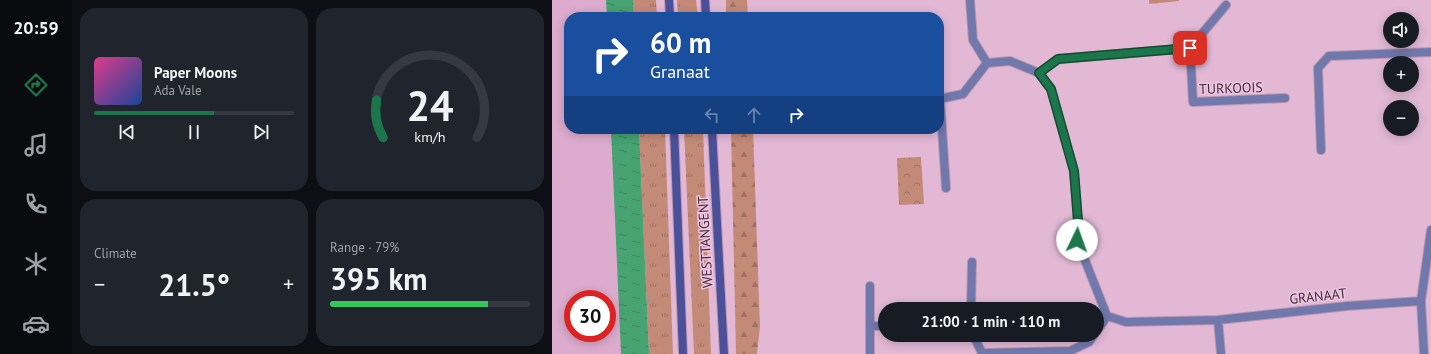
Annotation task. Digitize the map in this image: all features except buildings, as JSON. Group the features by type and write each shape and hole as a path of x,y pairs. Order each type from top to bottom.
{"main road":[{"path":"669,0 670,12"},
{"path":"705,0 706,12"},
{"name":"WESTTANGENT","path":"674,134 684,354"},
{"name":"WESTTANGENT","path":"712,134 724,354"}],"street":[{"path":"970,0 973,40 987,63"},
{"path":"1039,73 1058,59 1190,48 1226,6"},
{"name":"TURKOOIS","path":"1190,48 1193,102 1284,98"},
{"path":"1321,150 1318,68 1329,56 1431,52"},
{"path":"944,98 963,94 987,63 1010,61 1039,73 1051,89 1074,171 1078,221 1077,240 1107,316 1104,320"},
{"path":"942,134 946,188"},
{"path":"1424,354 1421,300 1431,230"},
{"path":"971,302 972,262"},
{"path":"870,286 870,354"},
{"name":"GRANAAT","path":"1107,316 1126,322 1218,320 1347,306 1421,300"},
{"path":"1218,320 1221,354"},
{"path":"870,326 878,326"},
{"path":"976,342 982,353 1070,351 1089,342"}],"shaded area":[{"path":"552,0 617,0 618,12 564,12 564,134 622,134 632,354 552,354"}],"green space":[{"path":"633,0 656,0 657,12 634,12"},
{"path":"677,0 696,0 697,12 678,12"},
{"path":"726,0 747,0 748,12 726,12"},
{"path":"1149,0 1179,0 1179,1 1149,4"},
{"path":"639,134 665,134 673,354 649,354"},
{"path":"684,134 703,134 711,354 694,354"},
{"path":"731,134 753,134 760,326 757,354 736,354"},
{"path":"921,157 924,204 899,205 897,158"}],"water":[{"path":"606,0 633,0 634,12 607,12"},
{"path":"611,134 639,134 649,354 621,354"}],"route":[{"path":"1077,240 1078,221 1074,171 1051,89 1039,73 1058,59 1096,54 1190,48"}]}
